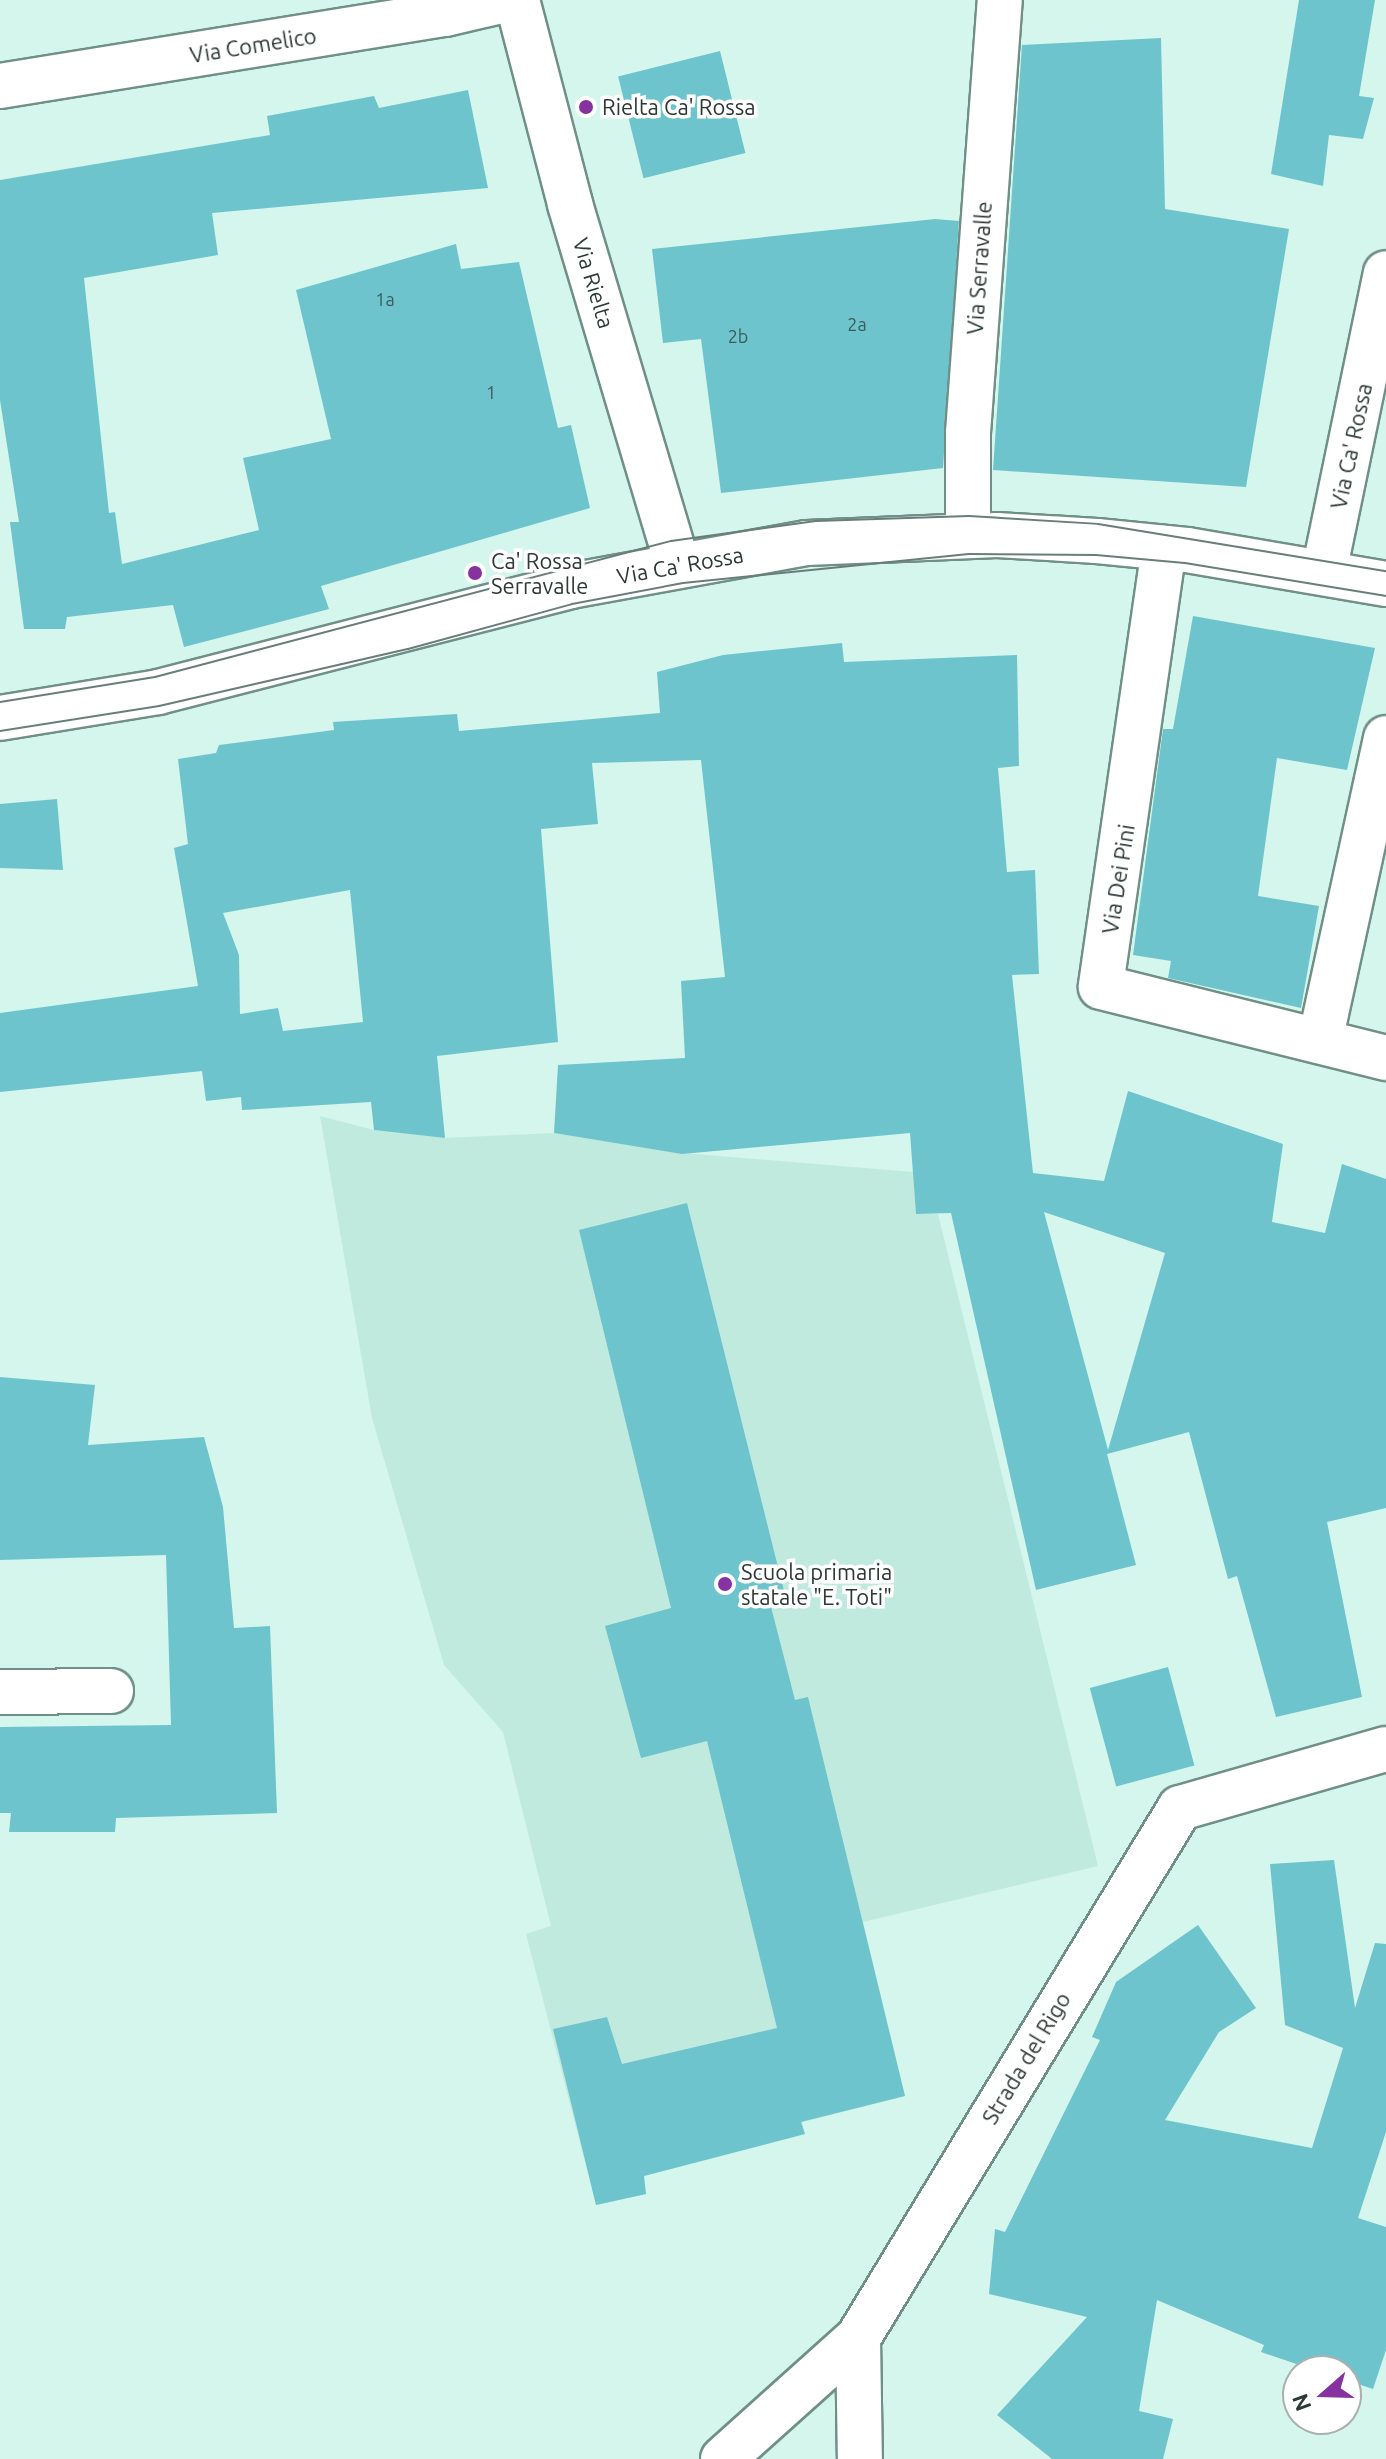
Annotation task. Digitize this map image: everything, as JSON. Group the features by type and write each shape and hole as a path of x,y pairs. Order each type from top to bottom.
{"street":[{"name":"Via Comelico","path":"0,86 445,14 505,0"},
{"name":"Via Rielta","path":"517,0 570,204 677,564"},
{"name":"Via Serravalle","path":"968,536 968,433 1000,0"},
{"name":"Via Ca' Rossa","path":"1324,572 1386,273"},
{"name":"Via Ca' Rossa","path":"0,718 158,692 677,564 807,543 968,536 1164,548 1386,584"},
{"name":"Via Dei Pini","path":"1164,548 1101,987 1386,1058"},
{"path":"1320,1041 1386,738"},
{"path":"0,1692 111,1691"},
{"name":"Strada del Rigo","path":"723,2459 858,2338 1180,1808 1386,1749"},
{"path":"858,2338 860,2459"}],"shaded area":[{"name":"Scuola primaria statale \"E. Toti\"","path":"320,1116 374,1130 445,1138 554,1133 671,1152 913,1172 916,1214 938,1214 1098,1866 863,1922 905,2096 802,2122 805,2134 644,2176 646,2194 596,2205 526,1934 551,1926 503,1732 444,1665 372,1418"}],"building":[{"path":"1299,0 1375,0 1359,96 1374,98 1363,139 1329,135 1323,186 1271,174"},
{"path":"1161,38 1165,209 1289,229 1246,487 993,470 1022,45"},
{"path":"720,51 745,153 644,178 618,76"},
{"path":"468,90 488,188 212,213 218,255 84,278 109,513 115,512 122,564 259,530 243,458 331,439 296,290 456,244 461,269 519,262 558,428 571,425 590,508 321,586 329,609 184,647 173,605 67,617 65,629 24,629 10,522 19,522 0,400 0,180 270,135 267,116 374,96 379,108"},
{"path":"935,219 959,221 943,468 721,493 701,339 663,343 652,249"},
{"path":"1193,616 1375,648 1347,770 1277,758 1258,896 1319,906 1301,1008 1168,978 1171,961 1133,955 1163,729 1173,729"},
{"path":"842,643 844,662 1017,655 1019,766 998,768 1007,872 1035,870 1039,974 1012,975 1033,1173 1104,1181 1128,1091 1283,1144 1272,1222 1325,1233 1342,1164 1386,1179 1386,1508 1327,1522 1362,1697 1276,1717 1237,1576 1228,1579 1189,1432 1107,1454 1136,1565 1036,1590 951,1213 916,1214 910,1133 682,1154 554,1133 558,1065 685,1058 681,981 725,977 701,760 592,763 598,824 541,829 558,1042 437,1056 445,1138 374,1130 371,1102 242,1110 241,1097 206,1101 202,1071 0,1092 0,1013 198,986 174,848 188,844 178,759 216,753 219,745 334,730 333,722 457,714 459,731 660,713 657,672 723,655","holes":["350,890 363,1022 283,1031 278,1008 240,1014 239,955 223,913","1044,1212 1165,1253 1108,1450"]},
{"path":"57,799 63,870 0,868 0,804"},
{"path":"687,1203 785,1595 769,1599 795,1700 808,1697 905,2096 801,2122 805,2134 644,2176 646,2194 596,2205 553,2029 607,2017 622,2064 777,2028 707,1741 641,1758 605,1626 671,1608 579,1230"},
{"path":"0,1377 95,1385 88,1445 204,1437 223,1507 234,1628 270,1626 277,1813 116,1818 115,1832 9,1832 11,1813 0,1813 0,1727 171,1725 166,1555 0,1560"},
{"path":"1168,1667 1194,1766 1116,1786 1090,1688"},
{"path":"1334,1860 1355,2008 1375,1943 1386,1944 1386,2132 1358,2218 1386,2227 1386,2350 1373,2389 1362,2385 1362,2355 1282,2355 1282,2359 1261,2352 1264,2345 1157,2300 1139,2411 1173,2419 1163,2459 1052,2459 997,2415 1087,2317 989,2294 995,2229 1005,2232 1100,2040 1092,2037 1116,1982 1198,1925 1256,2008 1219,2032 1165,2120 1312,2148 1343,2048 1285,2025 1270,1864"}],"tram line":[{"path":"0,702 155,677 671,541 816,521 969,516 1098,524 1386,571"},
{"path":"0,731 159,706 408,649 572,604 683,583 969,554 1096,555 1185,563 1386,596"}],"place":[{"name":"Rielta Ca' Rossa","path":"586,107"},
{"name":"Ca' Rossa Serravalle","path":"475,573"},
{"name":"Scuola primaria statale \"E. Toti\"","path":"725,1584"}]}
